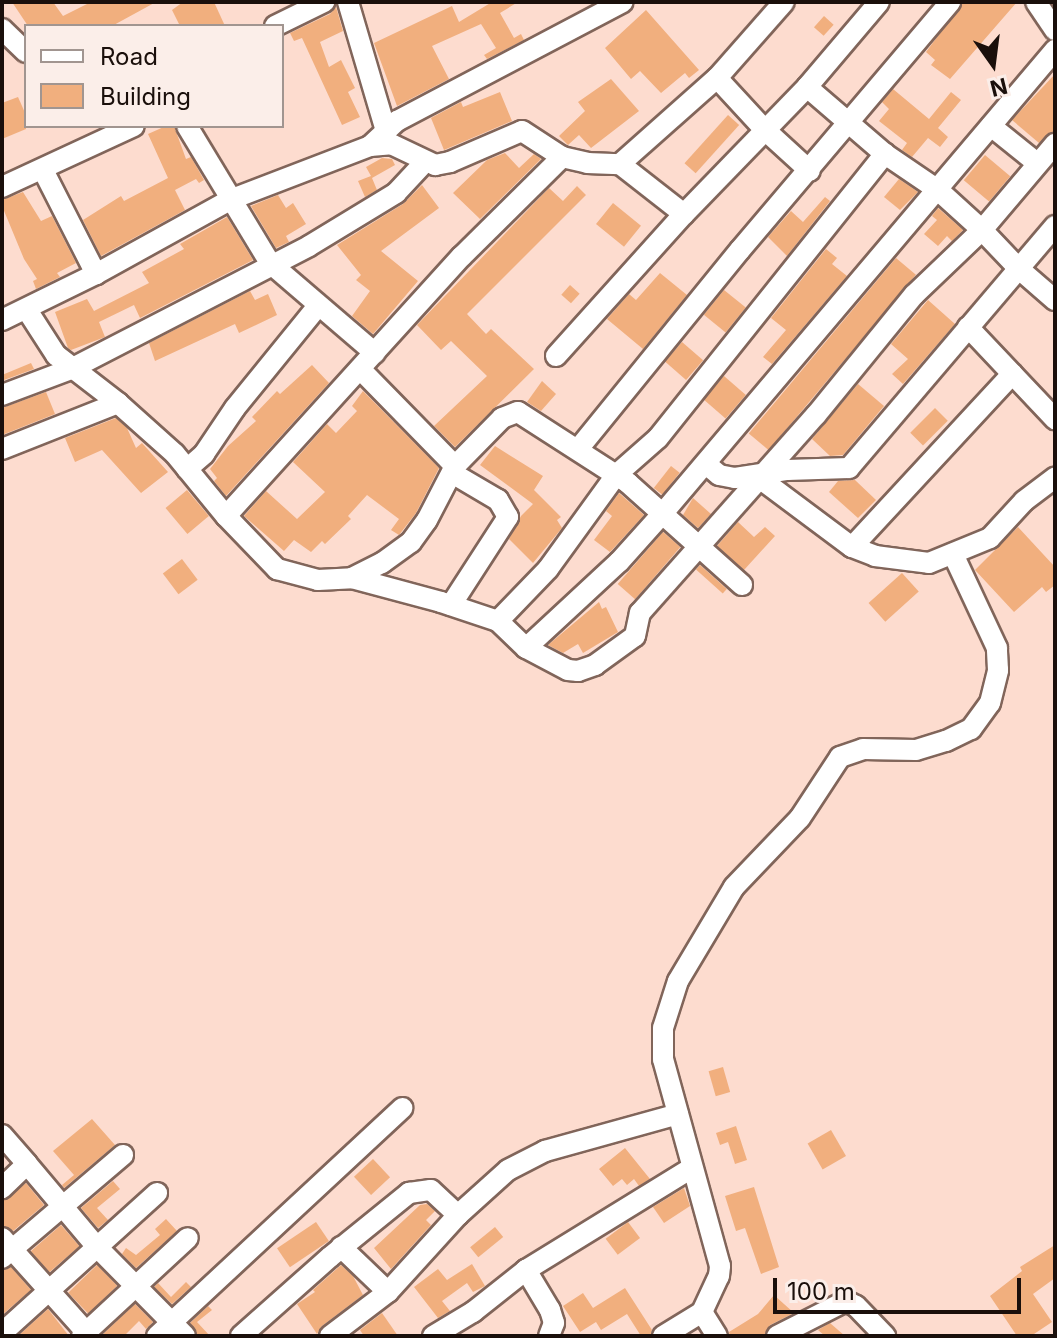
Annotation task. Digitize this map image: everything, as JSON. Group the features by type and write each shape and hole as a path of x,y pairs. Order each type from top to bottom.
{"street":[{"path":"279,24 324,2"},
{"path":"348,2 386,131"},
{"path":"370,146 397,121 623,2"},
{"path":"620,164 717,78 784,2"},
{"path":"556,356 684,214 807,87 879,2"},
{"path":"579,448 740,250 950,2"},
{"path":"1036,2 1055,30"},
{"path":"2,29 24,50"},
{"path":"526,648 619,562 663,513 1055,50"},
{"path":"717,78 764,129 810,171"},
{"path":"807,87 885,154 938,190 1055,300"},
{"path":"991,126 1037,163"},
{"path":"2,187 130,128"},
{"path":"188,128 270,263 317,307 375,353"},
{"path":"2,320 96,274 232,199 370,146 391,144 424,163 450,162 516,131 528,132 562,157 587,163 620,164 684,214"},
{"path":"27,310 56,355 118,403 187,469 226,516 277,569 318,580 352,578 451,605 498,621 526,648 568,670 578,671 595,665 635,636 640,613 816,415 914,295 982,230 1055,144"},
{"path":"498,621 548,569 616,475 658,438 885,154"},
{"path":"226,516 462,256 562,157"},
{"path":"2,395 71,369 270,263 309,246 396,193 424,163"},
{"path":"43,170 96,274"},
{"path":"706,464 719,475 758,477 787,470 849,468 1055,226"},
{"path":"187,469 204,454 235,408 317,307"},
{"path":"968,327 1055,419"},
{"path":"360,369 454,470 498,500 508,517 451,605"},
{"path":"852,547 1012,374"},
{"path":"2,449 118,403"},
{"path":"352,578 404,549 427,520 454,470 514,411 579,448 616,475 742,585"},
{"path":"758,477 852,547 901,561 929,563 990,538 1024,501 1055,478"},
{"path":"663,1336 702,1312 719,1276 720,1266 668,1086 663,1028 678,981 734,887 800,818 840,757 863,749 916,750 946,741 971,729 990,703 998,670 997,648 953,554"},
{"path":"2,1135 59,1206 137,1285 171,1331 402,1108"},
{"path":"330,1336 388,1292 458,1215 508,1170 545,1151 678,1114"},
{"path":"123,1155 5,1248 84,1334 188,1238"},
{"path":"2,1188 27,1164"},
{"path":"433,1336 473,1312 526,1270 692,1168"},
{"path":"241,1336 341,1247 417,1189 431,1190 458,1215"},
{"path":"2,1333 157,1193"},
{"path":"341,1247 388,1292"},
{"path":"526,1270 550,1310 554,1323 549,1336"},
{"path":"777,1336 846,1301 856,1306 885,1336"},
{"path":"702,1312 717,1336"}],"building":[{"path":"12,2 53,2 63,16 91,2 156,2 116,24 27,24"},
{"path":"183,2 214,2 224,24 179,24 172,10"},
{"path":"492,2 518,2 500,13 514,38 521,34 524,40 487,59 484,55 496,48 481,24 432,46 449,79 397,106 374,43 452,6 459,22"},
{"path":"963,2 1017,2 950,79 931,65 935,60 926,52"},
{"path":"336,7 343,31 320,42 329,67 341,60 355,88 348,92 360,117 342,125 302,38 294,41 290,33 330,14"},
{"path":"646,10 699,70 689,78 685,73 661,93 640,71 631,79 605,48"},
{"path":"824,16 834,25 824,36 814,27"},
{"path":"1055,74 1055,131 1039,143 1012,120"},
{"path":"611,79 639,111 591,148 579,135 568,145 559,136 585,111 578,102"},
{"path":"893,89 929,119 951,92 961,100 938,128 948,137 940,147 928,138 912,157 902,150 907,143 879,121 889,109 882,102"},
{"path":"500,92 512,121 444,150 431,118 461,102 463,107"},
{"path":"18,97 24,110 26,129 2,139 2,103"},
{"path":"728,115 739,125 696,173 685,163"},
{"path":"162,128 175,128 186,159 191,157 204,180 199,183 196,179 175,190 185,210 101,256 83,220 121,196 124,201 168,178 148,134"},
{"path":"505,153 519,168 534,154 541,159 480,219 453,193 487,160"},
{"path":"985,155 1010,176 989,201 964,180"},
{"path":"382,158 392,159 395,165 372,178 377,190 365,197 358,181 371,176 366,167"},
{"path":"899,179 918,192 900,210 884,197"},
{"path":"422,185 439,208 381,251 418,281 373,334 352,316 370,291 356,280 361,275 337,245 403,204"},
{"path":"577,186 586,195 467,314 486,334 491,329 534,369 455,447 434,426 487,376 451,341 441,350 417,325 549,188 563,201"},
{"path":"23,192 41,221 52,216 76,263 57,273 60,277 36,289 33,281 37,279 24,259 2,206 2,200"},
{"path":"278,195 286,208 293,203 306,224 286,236 289,242 276,248 251,206"},
{"path":"825,197 830,201 787,256 768,237 791,211 803,222"},
{"path":"613,203 641,226 624,247 596,224"},
{"path":"938,208 963,230 952,241 947,236 938,246 924,234 937,220 932,216"},
{"path":"227,217 253,260 140,318 134,305 99,322 105,337 71,350 68,348 55,312 87,299 94,311 149,283 142,272 184,249 180,244"},
{"path":"826,249 837,258 832,264 847,276 772,364 763,357 786,330 771,318"},
{"path":"896,258 916,275 769,450 749,433"},
{"path":"660,273 687,295 643,349 607,319 629,294 636,300"},
{"path":"570,285 580,294 571,303 561,295"},
{"path":"724,290 746,308 726,332 704,315"},
{"path":"250,291 255,300 268,294 277,315 239,333 235,324 155,361 149,343"},
{"path":"928,300 955,324 903,384 892,374 908,359 891,344"},
{"path":"682,342 703,360 686,380 665,362"},
{"path":"31,363 34,369 4,380 2,375"},
{"path":"312,365 329,383 226,496 214,481 217,478 210,469 228,446 256,421 252,417 277,391 280,394"},
{"path":"724,376 746,395 726,418 704,399"},
{"path":"542,381 556,394 541,411 527,402"},
{"path":"858,384 884,406 843,455 830,456 812,439"},
{"path":"363,391 439,468 416,513 399,535 391,530 399,519 367,495 348,516 351,519 325,544 322,541 311,552 294,540 284,551 244,516 266,491 297,519 325,492 293,462 327,424 336,433 357,411 352,406"},
{"path":"46,392 55,414 2,435 2,408"},
{"path":"935,408 948,421 923,445 910,433"},
{"path":"116,418 127,428 136,448 142,443 168,472 141,493 102,450 75,462 65,438"},
{"path":"495,446 543,476 534,490 561,517 557,520 562,528 533,563 509,539 521,516 533,504 480,465"},
{"path":"671,466 680,473 662,495 654,488"},
{"path":"855,480 876,500 858,518 829,492 838,481"},
{"path":"187,490 209,516 187,534 166,508"},
{"path":"619,493 644,515 610,552 594,540 612,516 606,511"},
{"path":"693,498 711,514 698,528 683,515"},
{"path":"738,522 754,537 765,527 775,536 744,570 717,546"},
{"path":"1018,527 1055,567 1055,585 1046,592 1042,587 1014,612 975,570"},
{"path":"663,532 680,547 635,599 618,584"},
{"path":"182,559 198,580 178,594 163,573"},
{"path":"700,565 727,589 723,594 696,569"},
{"path":"902,573 919,592 885,622 869,603"},
{"path":"599,602 602,609 606,607 618,632 583,653 578,644 563,653 548,645"},
{"path":"723,1067 730,1092 716,1096 709,1071"},
{"path":"92,1119 115,1145 64,1188 62,1185 74,1175 53,1151"},
{"path":"736,1126 747,1160 735,1164 728,1142 720,1145 716,1133"},
{"path":"831,1130 846,1156 823,1169 808,1144"},
{"path":"625,1148 650,1179 639,1186 634,1179 627,1185 622,1179 613,1186 599,1169"},
{"path":"373,1159 390,1177 371,1195 354,1177"},
{"path":"113,1181 120,1189 97,1208 108,1220 98,1228 81,1208"},
{"path":"26,1183 44,1205 13,1231 2,1225 2,1201"},
{"path":"754,1187 779,1267 761,1274 745,1228 736,1231 725,1196"},
{"path":"684,1188 690,1206 664,1223 653,1207"},
{"path":"427,1204 435,1211 426,1220 431,1225 391,1269 374,1248 420,1205"},
{"path":"166,1219 177,1231 136,1268 122,1254 126,1248 136,1255 160,1235 155,1229"},
{"path":"316,1222 329,1241 290,1267 277,1248"},
{"path":"628,1222 640,1238 618,1255 606,1239"},
{"path":"61,1225 79,1246 49,1272 31,1251"},
{"path":"495,1227 503,1237 478,1257 470,1247"},
{"path":"1055,1245 1055,1278 1033,1294 1052,1322 1031,1336 1017,1336 990,1296 1022,1271 1020,1267"},
{"path":"472,1264 485,1286 473,1292 467,1283 442,1301 450,1311 438,1318 414,1287 438,1269 447,1280"},
{"path":"97,1265 117,1286 88,1314 68,1293"},
{"path":"341,1265 353,1276 363,1295 322,1326 317,1334 297,1304 315,1292 313,1290"},
{"path":"11,1267 31,1290 2,1315 2,1271"},
{"path":"186,1282 191,1287 172,1304 154,1287 158,1283 171,1297"},
{"path":"625,1288 652,1330 650,1336 641,1336 627,1314 601,1330 596,1322 580,1332 563,1306 583,1293 593,1308"},
{"path":"774,1295 794,1313 770,1325 764,1336 730,1336 729,1332 758,1314"},
{"path":"135,1304 153,1322 146,1329 139,1321 124,1336 101,1336"},
{"path":"208,1306 212,1310 197,1322 210,1336 198,1336 190,1323"},
{"path":"48,1309 69,1336 18,1336"},
{"path":"382,1313 398,1336 364,1336 360,1330"},
{"path":"830,1323 845,1336 825,1336 818,1330"}]}
